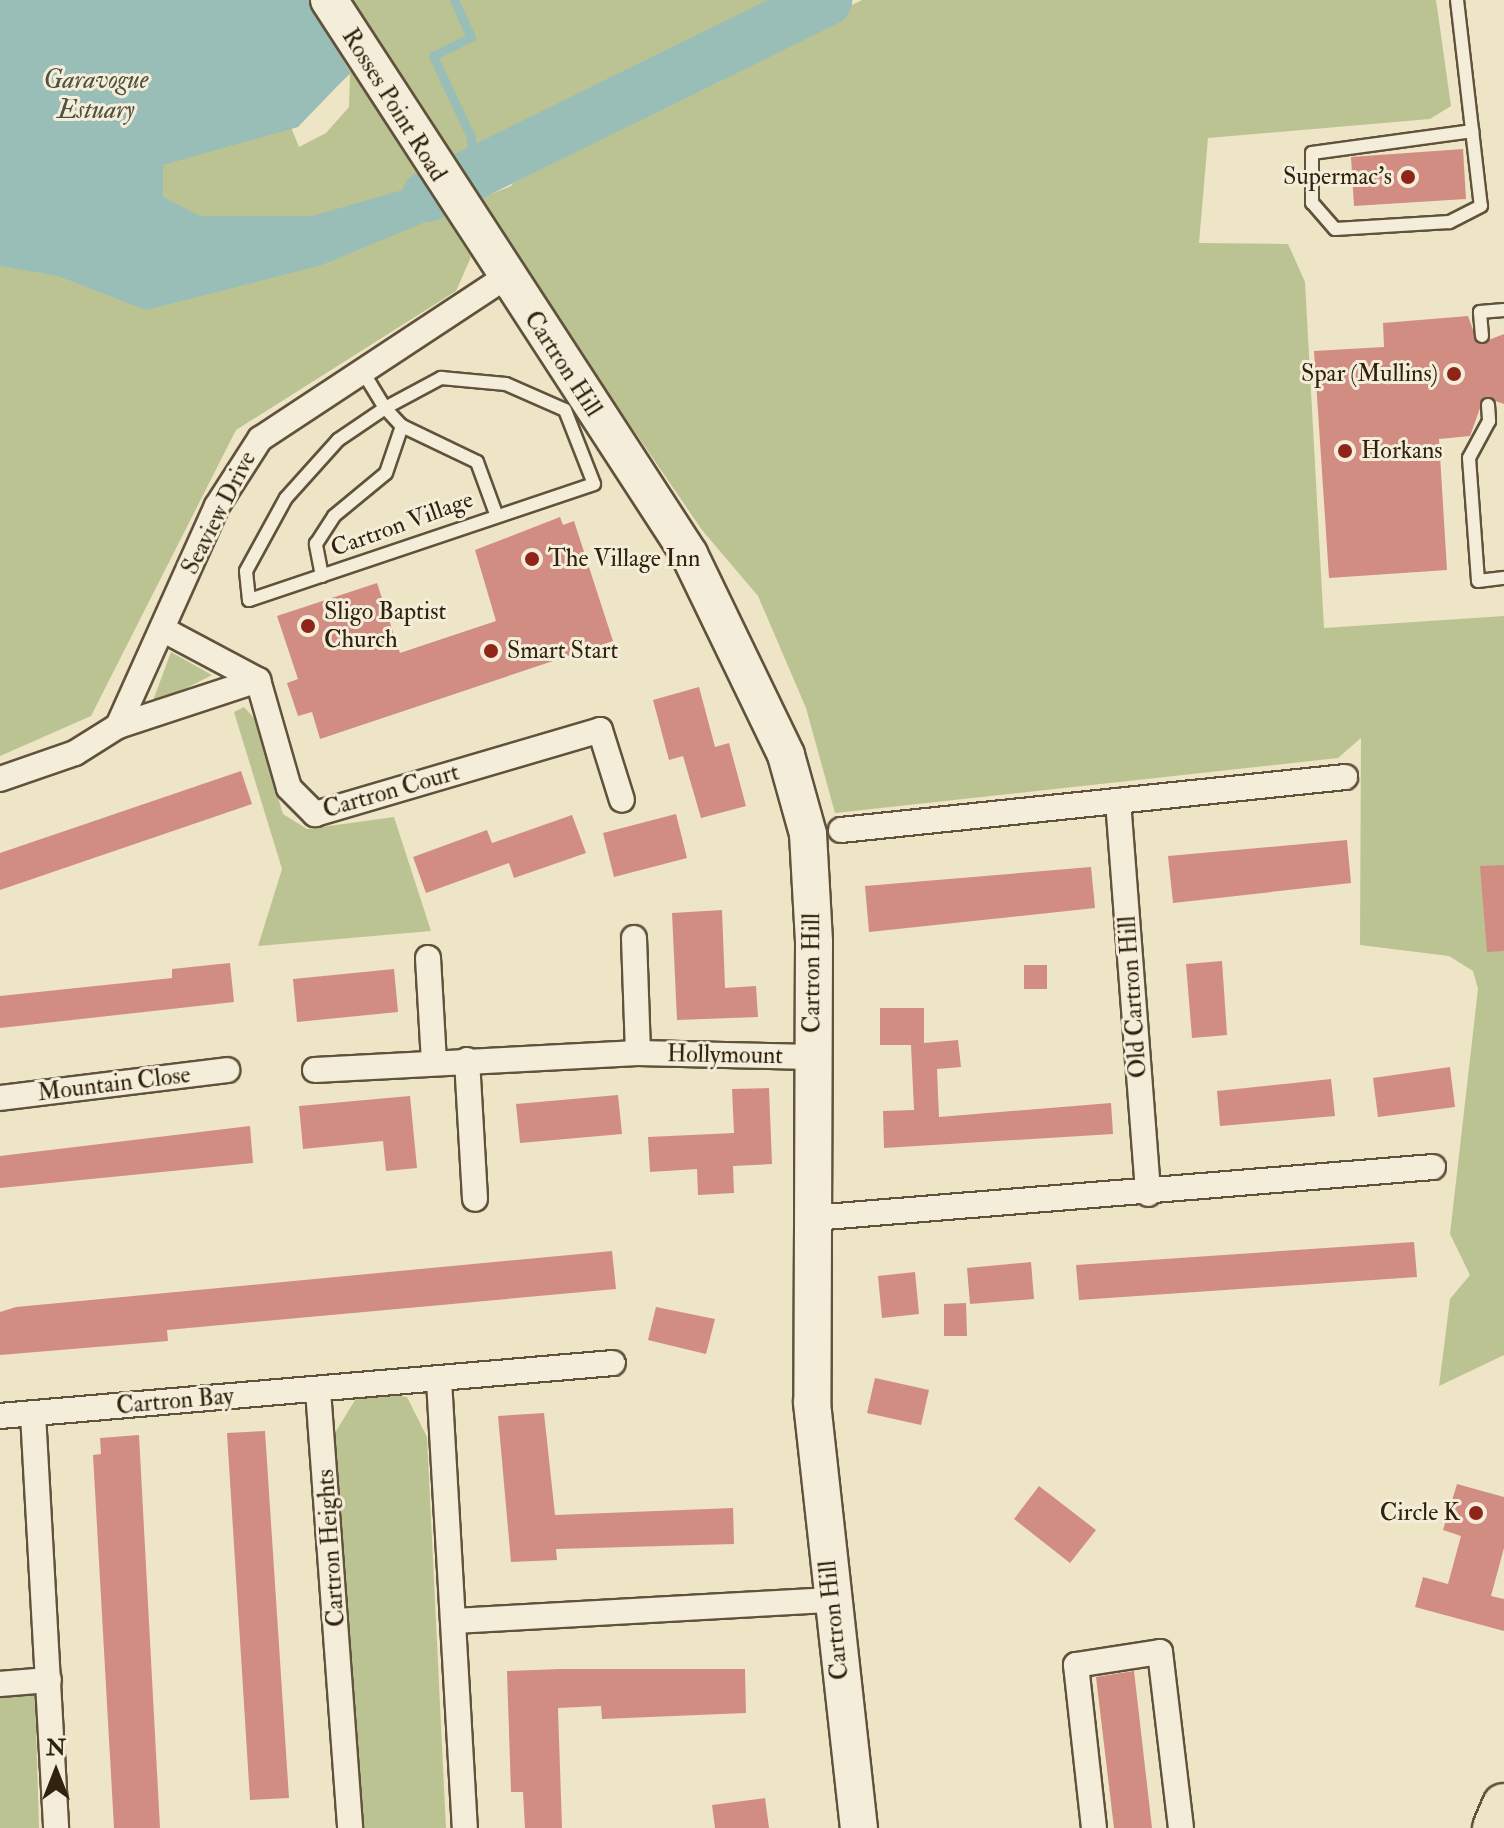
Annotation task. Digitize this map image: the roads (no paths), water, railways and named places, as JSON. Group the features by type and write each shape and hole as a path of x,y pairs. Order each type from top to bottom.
{"highway":[{"path":"1494,1828 1504,1805"}],"main road":[{"name":"Rosses Point Road","path":"329,0 460,209"},
{"name":"Cartron Hill","path":"460,209 689,554 786,755 808,834 812,1057 812,1403 859,1828"}],"street":[{"name":"Seaview Drive","path":"118,726 244,455 294,412 363,372 506,277"},
{"path":"162,629 258,680"},
{"path":"0,779 75,753 118,726 258,680"},
{"name":"Cartron Court","path":"258,680 289,788 315,814 600,730 622,800"},
{"path":"841,830 1345,777"},
{"name":"Old Cartron Hill","path":"1118,801 1148,1194"},
{"name":"Hollymount","path":"634,938 638,1053"},
{"path":"428,958 434,1063"},
{"name":"Hollymount","path":"315,1070 638,1053 812,1057"},
{"path":"467,1060 475,1199"},
{"name":"Mountain Close","path":"0,1098 227,1070"},
{"path":"813,1218 1148,1194 1433,1167"},
{"path":"318,1390 613,1363"},
{"path":"439,1380 465,1828"},
{"name":"Cartron Bay","path":"0,1416 318,1390"},
{"name":"Cartron Heights","path":"318,1390 350,1828"},
{"path":"33,1414 56,1828"},
{"path":"453,1621 832,1600"},
{"path":"1094,1828 1076,1665 1160,1652 1181,1828"},
{"path":"0,1684 49,1680"}],"lane":[{"path":"1457,0 1481,206 1449,222 1335,229 1312,203 1312,153 1472,131"},
{"path":"1482,336 1480,312 1504,310"},
{"name":"Cartron Village","path":"363,372 385,408 402,426 477,462 496,514"},
{"name":"Cartron Village","path":"441,378 506,384 565,410 594,484 496,514 249,600 246,571 286,498 338,440 385,408 441,378"},
{"path":"1488,405 1489,421 1469,458 1478,581 1504,578"},
{"path":"1489,421 1504,419"},
{"name":"Cartron Village","path":"322,576 316,544 334,516 386,473 402,426"}],"water":[{"name":"Garavogue Estuary","path":"0,0 309,0 350,73 298,127 163,165 163,197 200,216 312,216 420,185 442,215 322,265 146,310 58,276 0,266"}],"waterway":[{"path":"454,0 471,37 433,56 471,137 473,172"},
{"path":"428,196 826,0"}],"place":[{"name":"Supermac's","path":"1408,177"},
{"name":"Spar (Mullins)","path":"1454,374"},
{"name":"Horkans","path":"1345,451"},
{"name":"The Village Inn","path":"532,559"},
{"name":"Sligo Baptist Church","path":"308,626"},
{"name":"Smart Start","path":"491,651"},
{"name":"Circle K","path":"1476,1513"}]}
